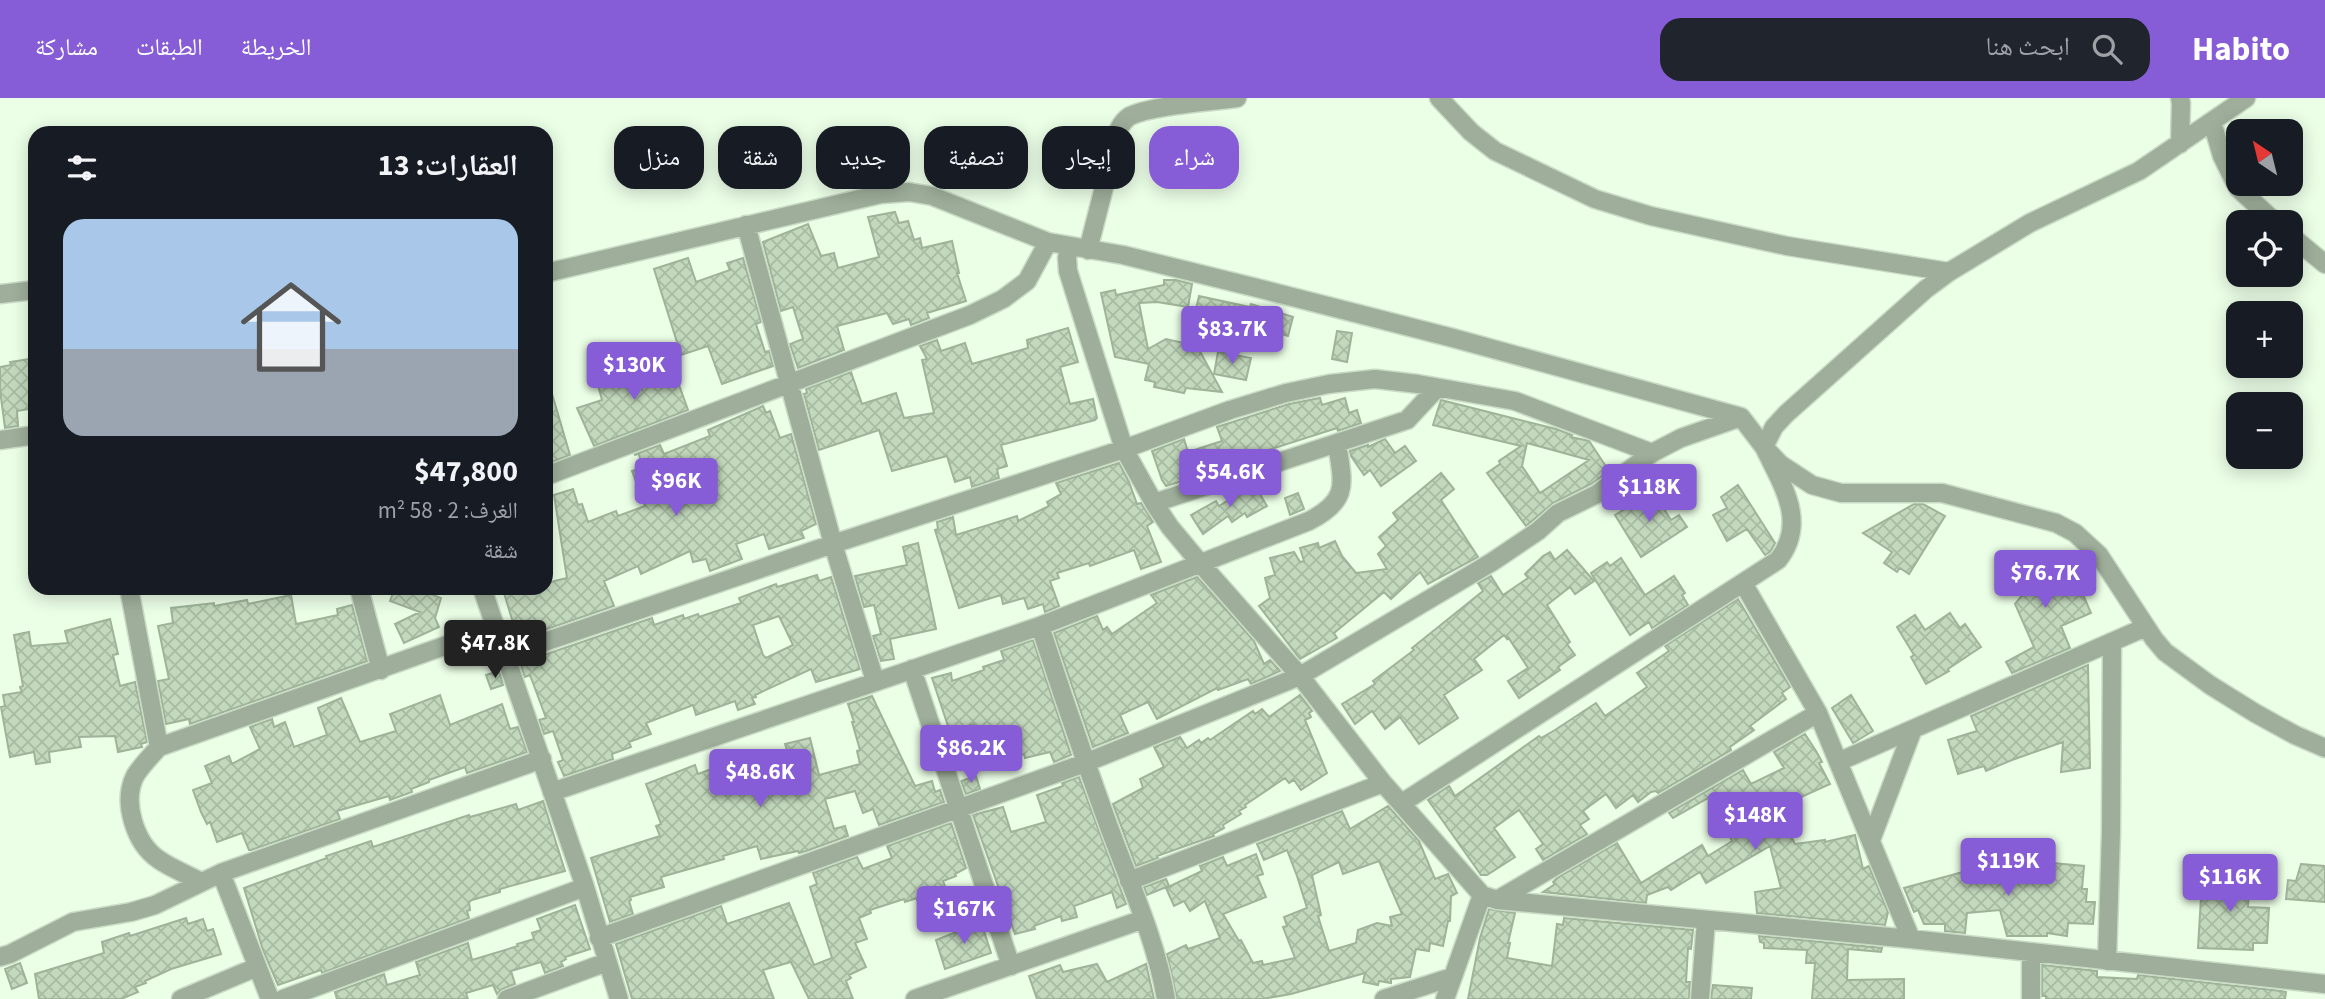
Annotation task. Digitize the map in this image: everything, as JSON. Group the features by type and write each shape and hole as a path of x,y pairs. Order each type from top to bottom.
{"street":[{"path":"1088,250 1123,121 1154,109 1237,98"},
{"path":"1439,98 1471,132 1495,151 1595,199 1651,216 1787,246 1949,272"},
{"path":"2180,98 2180,144"},
{"path":"1402,803 1778,560 1788,548 1793,530 1790,508 1764,447 1774,427 1786,414 1901,310 1949,272 2050,212 2139,171 2246,98"},
{"path":"2212,122 2222,156 2238,188 2262,210"},
{"path":"553,271 881,194 909,192 932,196 1048,242 1123,255 1190,271 1427,331 1741,417 1764,447 1794,474 1812,485 1841,493 1942,493 2056,523 2075,533 2093,548 2165,652 2210,685 2285,729 2325,748"},
{"path":"746,225 833,544 875,681"},
{"path":"553,474 970,315 1003,299 1027,281 1048,242"},
{"path":"2303,246 2325,264"},
{"path":"1069,247 1068,271 1124,449 1154,503 1200,563 1300,676 1384,783 1489,898 1911,939 2325,984"},
{"path":"0,294 28,291"},
{"path":"506,655 1124,449 1230,410 1318,386 1375,379 1515,401 1652,453"},
{"path":"1154,503 1407,420 1437,388"},
{"path":"599,938 1085,763 1300,676 1492,562 1538,531 1558,513 1597,494 1652,453 1681,439 1741,417"},
{"path":"0,440 28,436"},
{"path":"552,792 1040,626 1297,526 1329,511 1339,497 1342,485 1337,443"},
{"path":"1743,583 1818,713 1911,939"},
{"path":"130,595 159,747"},
{"path":"361,595 381,670"},
{"path":"484,595 585,887 619,999"},
{"path":"1040,626 1085,763 1144,919 1160,968 1166,999"},
{"path":"1838,762 2146,627"},
{"path":"201,882 157,859 145,846 130,811 130,792 135,776 159,747 495,628"},
{"path":"2107,961 2112,643"},
{"path":"912,669 1011,966"},
{"path":"1445,999 1452,977 1489,898 1818,713"},
{"path":"1871,840 1913,729"},
{"path":"0,957 22,949 72,922 155,905 221,873 542,759"},
{"path":"1129,881 1384,783"},
{"path":"221,873 270,999"},
{"path":"283,999 585,887"},
{"path":"915,999 1144,919"},
{"path":"1700,999 1706,919"},
{"path":"2031,952 2031,999"},
{"path":"507,999 607,962"},
{"path":"181,999 257,967"},
{"path":"1384,999 1452,977"}],"building":[{"path":"895,212 899,223 908,221 914,240 920,238 922,248 952,241 957,273 966,301 927,313 929,318 911,325 909,319 893,324 887,313 837,326 844,350 798,368 790,344 803,339 793,307 781,311 763,242 808,224 821,256 834,253 838,268 879,257 868,217"},
{"path":"688,258 696,282 730,270 727,263 743,258 761,322 756,324 765,352 769,351 773,366 722,384 708,346 681,355 654,269"},
{"path":"1164,280 1192,284 1188,307 1157,302 1139,303 1148,349 1166,339 1197,346 1222,392 1186,388 1184,393 1154,387 1155,382 1145,380 1149,364 1115,357 1101,293 1115,290 1116,295 1164,285"},
{"path":"1199,296 1250,307 1251,304 1293,317 1288,336 1245,323 1246,321 1196,309"},
{"path":"1068,328 1078,362 1060,367 1070,404 1093,399 1097,418 1001,445 1007,466 997,469 999,478 972,487 970,477 955,482 947,456 892,471 879,430 819,450 804,394 807,393 806,389 851,372 862,404 896,393 904,418 934,413 922,360 927,359 920,346 937,340 941,351 965,343 972,364 1028,348 1027,340"},
{"path":"1337,331 1352,333 1347,362 1332,359"},
{"path":"1218,352 1251,358 1246,380 1214,374"},
{"path":"669,357 688,410 594,446 577,408 602,400 597,382"},
{"path":"28,359 28,409 17,411 18,426 5,428 0,367 11,365 10,362"},
{"path":"553,397 570,455 553,461"},
{"path":"1320,398 1322,405 1345,398 1349,413 1357,410 1361,423 1338,431 1337,428 1228,463 1228,460 1196,469 1198,476 1166,486 1162,480 1152,451 1184,439 1188,452 1222,441 1217,427 1289,404"},
{"path":"1441,400 1556,429 1572,435 1571,437 1589,441 1609,471 1591,484 1553,503 1526,526 1487,473 1521,446 1433,425","holes":["1527,443 1589,460 1540,493 1522,466"]},
{"path":"763,406 766,413 770,411 780,438 791,434 816,524 801,531 804,538 769,549 764,534 736,544 742,559 710,571 706,559 693,562 690,551 641,574 638,566 604,581 614,606 518,639 505,595 553,595 553,581 567,578 554,495 573,489 588,522 616,511 618,516 645,506 632,471 642,468 639,454 634,455 660,445 664,454 710,436 708,430"},
{"path":"1385,439 1395,453 1405,446 1416,461 1381,486 1370,470 1364,475 1350,451"},
{"path":"1119,463 1137,504 1141,503 1153,522 1147,526 1161,562 1141,569 1134,550 1090,566 1089,563 1057,573 1059,578 1050,581 1059,606 1045,612 1043,604 1028,609 1024,598 1003,604 1001,595 959,608 935,530 938,529 937,522 953,517 956,535 1017,516 1018,521 1049,506 1047,502 1061,494 1056,483"},
{"path":"1441,473 1454,489 1441,500 1478,557 1428,584 1420,572 1391,599 1384,592 1334,633 1337,638 1300,659 1259,606 1270,598 1265,578 1275,575 1270,558 1294,552 1300,562 1304,561 1300,548 1318,543 1319,548 1335,541 1342,556 1356,573 1387,569 1378,554 1386,546 1379,537 1398,520 1393,513"},
{"path":"1254,484 1267,506 1247,517 1245,513 1232,522 1228,516 1203,534 1191,515 1216,501 1219,506"},
{"path":"1738,485 1775,543 1765,555 1747,529 1727,541 1713,515 1727,508 1721,497"},
{"path":"1653,492 1671,520 1679,515 1687,527 1641,557 1615,515"},
{"path":"1298,493 1304,509 1290,515 1285,498"},
{"path":"1914,504 1923,504 1945,516 1909,574 1900,568 1897,572 1884,563 1892,552 1863,533"},
{"path":"918,543 936,629 890,639 894,659 881,661 873,636 881,634 874,605 864,607 855,576 907,565 903,547"},
{"path":"1567,550 1594,581 1575,594 1570,587 1547,605 1575,655 1558,667 1560,670 1519,698 1508,681 1528,668 1504,635 1474,659 1482,670 1444,695 1458,718 1419,744 1400,717 1385,729 1372,711 1355,724 1342,704 1375,684 1373,681 1483,591 1478,583 1491,576 1503,595 1528,578 1525,574 1543,556 1550,552 1555,560"},
{"path":"2030,553 2082,592 2091,613 2061,626 2070,648 2012,673 2006,662 2034,647 2015,604 2027,589 2007,568"},
{"path":"1621,558 1645,595 1674,576 1685,593 1682,595 1688,605 1652,628 1649,622 1630,635 1591,573 1607,562 1610,566"},
{"path":"817,575 819,581 831,577 860,669 816,682 811,669 755,695 756,697 752,698 755,704 738,710 735,701 696,715 693,705 646,723 651,734 629,742 631,747 612,754 613,759 564,776 558,762 563,760 553,731 544,734 539,720 546,718 530,675 525,677 520,663 652,618 654,625 683,615 684,619 698,614 699,617 741,603 739,598 776,584 777,587","holes":["779,616 793,645 766,658 753,625"]},
{"path":"1197,577 1254,641 1264,664 1270,660 1280,671 1251,684 1248,679 1218,690 1217,688 1157,719 1148,702 1120,715 1128,733 1093,747 1054,633 1097,616 1103,630 1107,627 1112,634 1157,603 1151,595"},
{"path":"291,595 296,624 338,615 337,609 352,605 367,661 190,724 189,719 166,724 158,681 169,679 158,626 173,623 171,608 214,603 214,606 247,600 248,604"},
{"path":"392,595 433,595 441,598 435,618 439,627 404,643 395,624 420,612 390,601"},
{"path":"1738,599 1790,687 1782,693 1786,699 1750,726 1754,730 1730,747 1731,750 1658,793 1651,792 1638,802 1633,795 1616,808 1606,794 1583,811 1589,819 1580,825 1587,834 1543,860 1536,849 1543,844 1519,810 1494,828 1515,857 1487,875 1481,875 1428,800 1449,786 1455,796 1539,736 1541,738 1555,730 1596,703 1605,716 1647,687 1637,673 1669,651 1665,646"},
{"path":"1950,613 1960,628 1965,624 1981,647 1926,684 1911,657 1914,655 1897,627 1915,615 1925,630"},
{"path":"110,619 118,654 113,655 120,686 135,682 147,742 141,744 142,747 118,752 115,736 79,737 81,747 49,752 50,762 36,764 34,752 10,757 1,707 5,706 3,695 22,692 20,687 23,686 14,635 29,632 31,646 68,643 65,631"},
{"path":"1033,640 1071,755 1054,762 1050,752 1025,758 1024,754 991,766 974,724 950,732 932,678 951,673 952,681 984,670 983,667 1004,660 1001,651"},
{"path":"2088,665 2090,768 2061,772 2063,742 1986,771 1984,766 1958,774 1948,740 1977,731 1971,716"},
{"path":"499,671 503,685 491,689 486,675"},
{"path":"440,695 450,725 502,704 510,729 518,727 527,752 467,773 465,767 429,780 411,789 412,792 390,800 389,796 337,811 340,819 251,850 242,833 217,842 193,790 212,783 205,766 229,756 232,764 260,749 250,727 272,719 274,727 285,722 294,747 327,735 318,708 341,698 360,742 396,731 390,714"},
{"path":"1300,695 1312,711 1309,713 1311,717 1305,720 1327,773 1301,790 1294,780 1289,783 1285,778 1245,805 1246,807 1239,811 1241,814 1223,825 1224,828 1213,834 1214,836 1136,866 1113,804 1143,788 1140,779 1164,767 1154,747 1180,737 1187,748 1199,740 1201,743 1208,738 1210,740 1253,711 1255,714 1262,709 1269,717"},
{"path":"1851,695 1873,731 1853,743 1832,708"},
{"path":"872,696 915,786 932,781 935,792 940,790 944,802 879,825 873,809 863,813 855,791 825,799 834,829 845,826 848,836 799,853 798,851 761,859 757,846 723,856 724,859 661,877 664,887 630,897 633,914 610,922 591,858 660,836 656,826 661,824 646,784 695,765 698,774 760,758 787,750 785,744 810,738 819,775 860,764 857,751 860,750 848,704"},
{"path":"1805,734 1822,762 1819,763 1830,784 1779,807 1790,834 1795,844 1825,842 1855,835 1863,869 1869,866 1888,912 1885,925 1757,913 1755,892 1781,888 1770,846 1706,883 1700,872 1671,890 1668,887 1647,895 1646,903 1543,892 1555,884 1553,882 1557,878 1617,843 1641,883 1702,845 1708,856 1732,841 1710,797 1673,818 1669,813 1743,770 1751,784 1784,768 1774,752"},
{"path":"976,776 980,789 966,794 961,781"},
{"path":"1079,777 1126,904 1117,908 1112,892 1074,906 1077,917 1062,921 1061,916 1034,926 1035,929 1015,934 973,815 1003,807 1011,832 1046,822 1037,795"},
{"path":"543,801 565,871 500,889 500,892 472,900 469,902 470,910 467,911 469,918 322,973 321,970 278,985 263,950 244,888 371,841 373,847 469,815 470,817 516,804 518,810"},
{"path":"1388,806 1419,841 1435,879 1448,874 1457,893 1451,896 1450,921 1443,946 1430,943 1429,951 1416,949 1410,977 1391,979 1391,983 1379,981 1378,985 1363,982 1365,973 1291,994 1262,999 1177,999 1167,954 1186,945 1188,949 1220,938 1205,901 1190,911 1184,901 1174,906 1166,888 1202,871 1200,866 1223,857 1227,866 1256,854 1263,874 1257,876 1266,897 1223,914 1253,963 1262,961 1263,965 1295,958 1283,927 1287,926 1284,917 1307,908 1297,876 1287,850 1264,860 1257,844 1342,811 1350,829","holes":["1379,861 1402,914 1390,917 1392,926 1377,923 1358,930 1356,943 1329,951 1318,916 1321,915 1312,875 1339,862 1343,874"]},
{"path":"951,823 966,868 943,881 946,889 917,900 905,902 904,899 870,910 871,913 859,918 867,939 855,943 866,967 849,975 851,978 846,981 853,999 809,999 791,962 763,970 774,999 632,999 616,944 721,906 727,924 789,903 814,965 832,958 810,887 817,884 813,873 857,857 863,869 892,858 887,846"},
{"path":"1984,860 2084,866 2082,889 2087,889 2086,902 2095,902 2093,924 2068,923 2067,936 2047,933 2047,936 2007,936 2000,910 1967,913 1965,933 1945,931 1945,924 1924,924 1918,910 1914,912 1904,888 1985,866"},
{"path":"2301,864 2325,866 2325,902 2286,899 2288,880 2296,881"},
{"path":"2219,870 2250,872 2248,907 2269,908 2267,943 2253,943 2253,950 2198,948 2201,897 2194,896 2196,882 2218,884"},
{"path":"1166,879 1169,886 1147,895 1144,887"},
{"path":"575,905 590,949 565,957 561,962 563,966 545,973 541,962 511,971 515,984 497,994 493,985 466,993 468,999 337,999 335,992 384,974 387,985 420,975 416,962 468,943 472,960 518,946 517,944 534,939 532,933 541,930 537,919"},
{"path":"1489,909 1515,913 1507,958 1552,966 1557,924 1563,925 1564,918 1693,930 1691,949 1688,948 1686,982 1690,982 1689,999 1468,999 1480,938"},
{"path":"186,918 188,924 203,919 207,931 213,929 221,954 171,969 135,987 138,992 121,999 39,999 35,974 104,953 102,942"},
{"path":"981,922 991,953 945,969 936,940"},
{"path":"1759,936 1882,948 1881,952 1848,949 1847,980 1904,979 1904,999 1812,999 1815,963 1806,963 1807,950 1764,948"},
{"path":"20,963 27,983 12,989 5,969"},
{"path":"1097,964 1107,982 1146,964 1154,999 1037,999 1029,976 1060,965 1063,972"},
{"path":"2042,965 2097,971 2097,977 2137,979 2138,975 2286,992 2285,999 2046,999 2046,996 2042,996"},
{"path":"1713,985 1752,988 1751,999 1711,999"}]}
